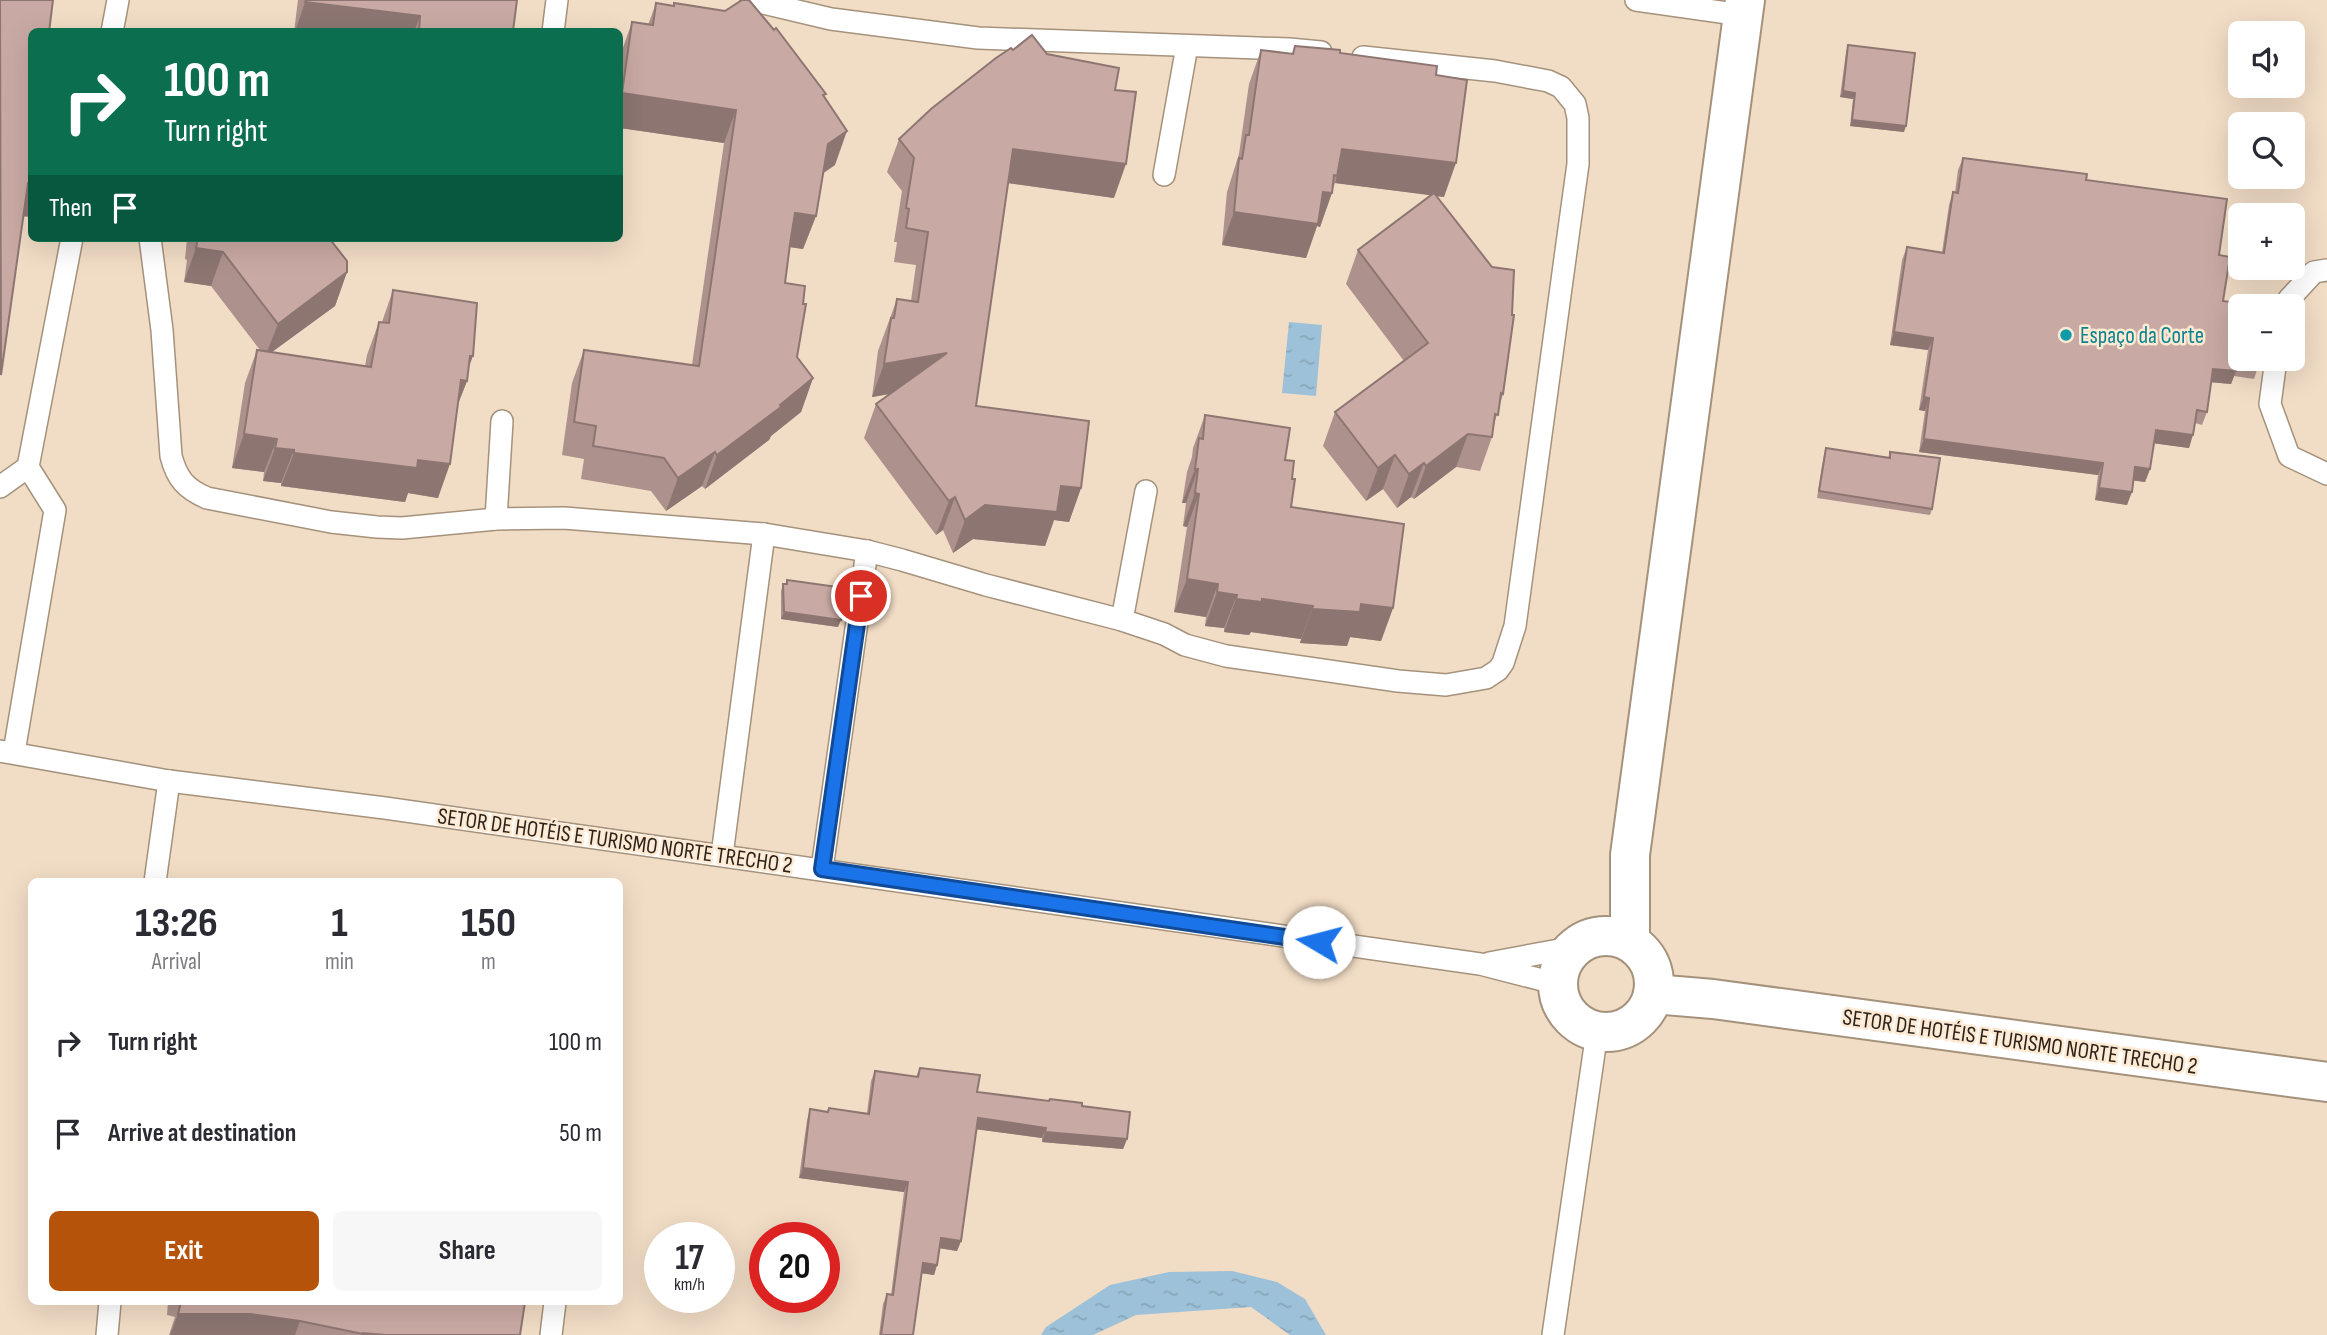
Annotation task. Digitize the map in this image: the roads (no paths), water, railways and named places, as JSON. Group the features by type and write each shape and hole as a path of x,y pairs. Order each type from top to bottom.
{"street":[{"path":"1630,855 1583,942 1566,957 1560,970 1558,984 1561,1001 1569,1015 1581,1025 1597,1032 1615,1032 1633,1025 1646,1012 1645,968 1630,855 1744,8"},
{"path":"1583,942 1604,935 1645,968"},
{"name":"SETOR DE HOTÉIS E TURISMO NORTE TRECHO 2","path":"1645,968 1713,999 2327,1083"}],"lane":[{"path":"113,28 118,0"},
{"path":"554,28 557,0"},
{"path":"151,242 162,330 171,456 178,476 190,491 227,504 377,527 402,528 496,519 564,518 764,534 867,551 1122,620 1195,648 1226,656 1446,685 1473,682 1498,670 1508,651 1515,626 1577,164 1577,110 1567,92 1548,81 1495,71 1289,49 978,38 927,33 831,19 751,0"},
{"path":"1636,0 1744,8"},
{"path":"1164,175 1187,46"},
{"path":"7,751 55,510 28,467 71,242"},
{"path":"2294,294 2314,272 2327,270"},
{"path":"2274,371 2270,404 2289,456 2327,474"},
{"path":"496,519 502,421"},
{"path":"0,487 28,467"},
{"path":"1122,620 1146,491"},
{"path":"722,855 764,534"},
{"path":"822,869 867,551"},
{"name":"SETOR DE HOTÉIS E TURISMO NORTE TRECHO 2","path":"7,751 169,781 722,855 1480,964 1558,984"},
{"path":"156,878 169,781"},
{"name":"SETOR DE HOTÉIS E TURISMO NORTE TRECHO 2","path":"1480,964 1583,942"},
{"path":"1553,1335 1597,1032"},
{"path":"107,1335 110,1305"},
{"path":"551,1335 555,1305"}],"water":[{"path":"1289,322 1322,325 1316,396 1282,393"},
{"path":"1232,1271 1277,1282 1305,1299 1326,1335 1290,1335 1251,1307 1136,1315 1093,1335 1041,1335 1046,1327 1110,1285 1169,1272"}],"place":[{"name":"Espaço da Corte","path":"2066,335"}]}
